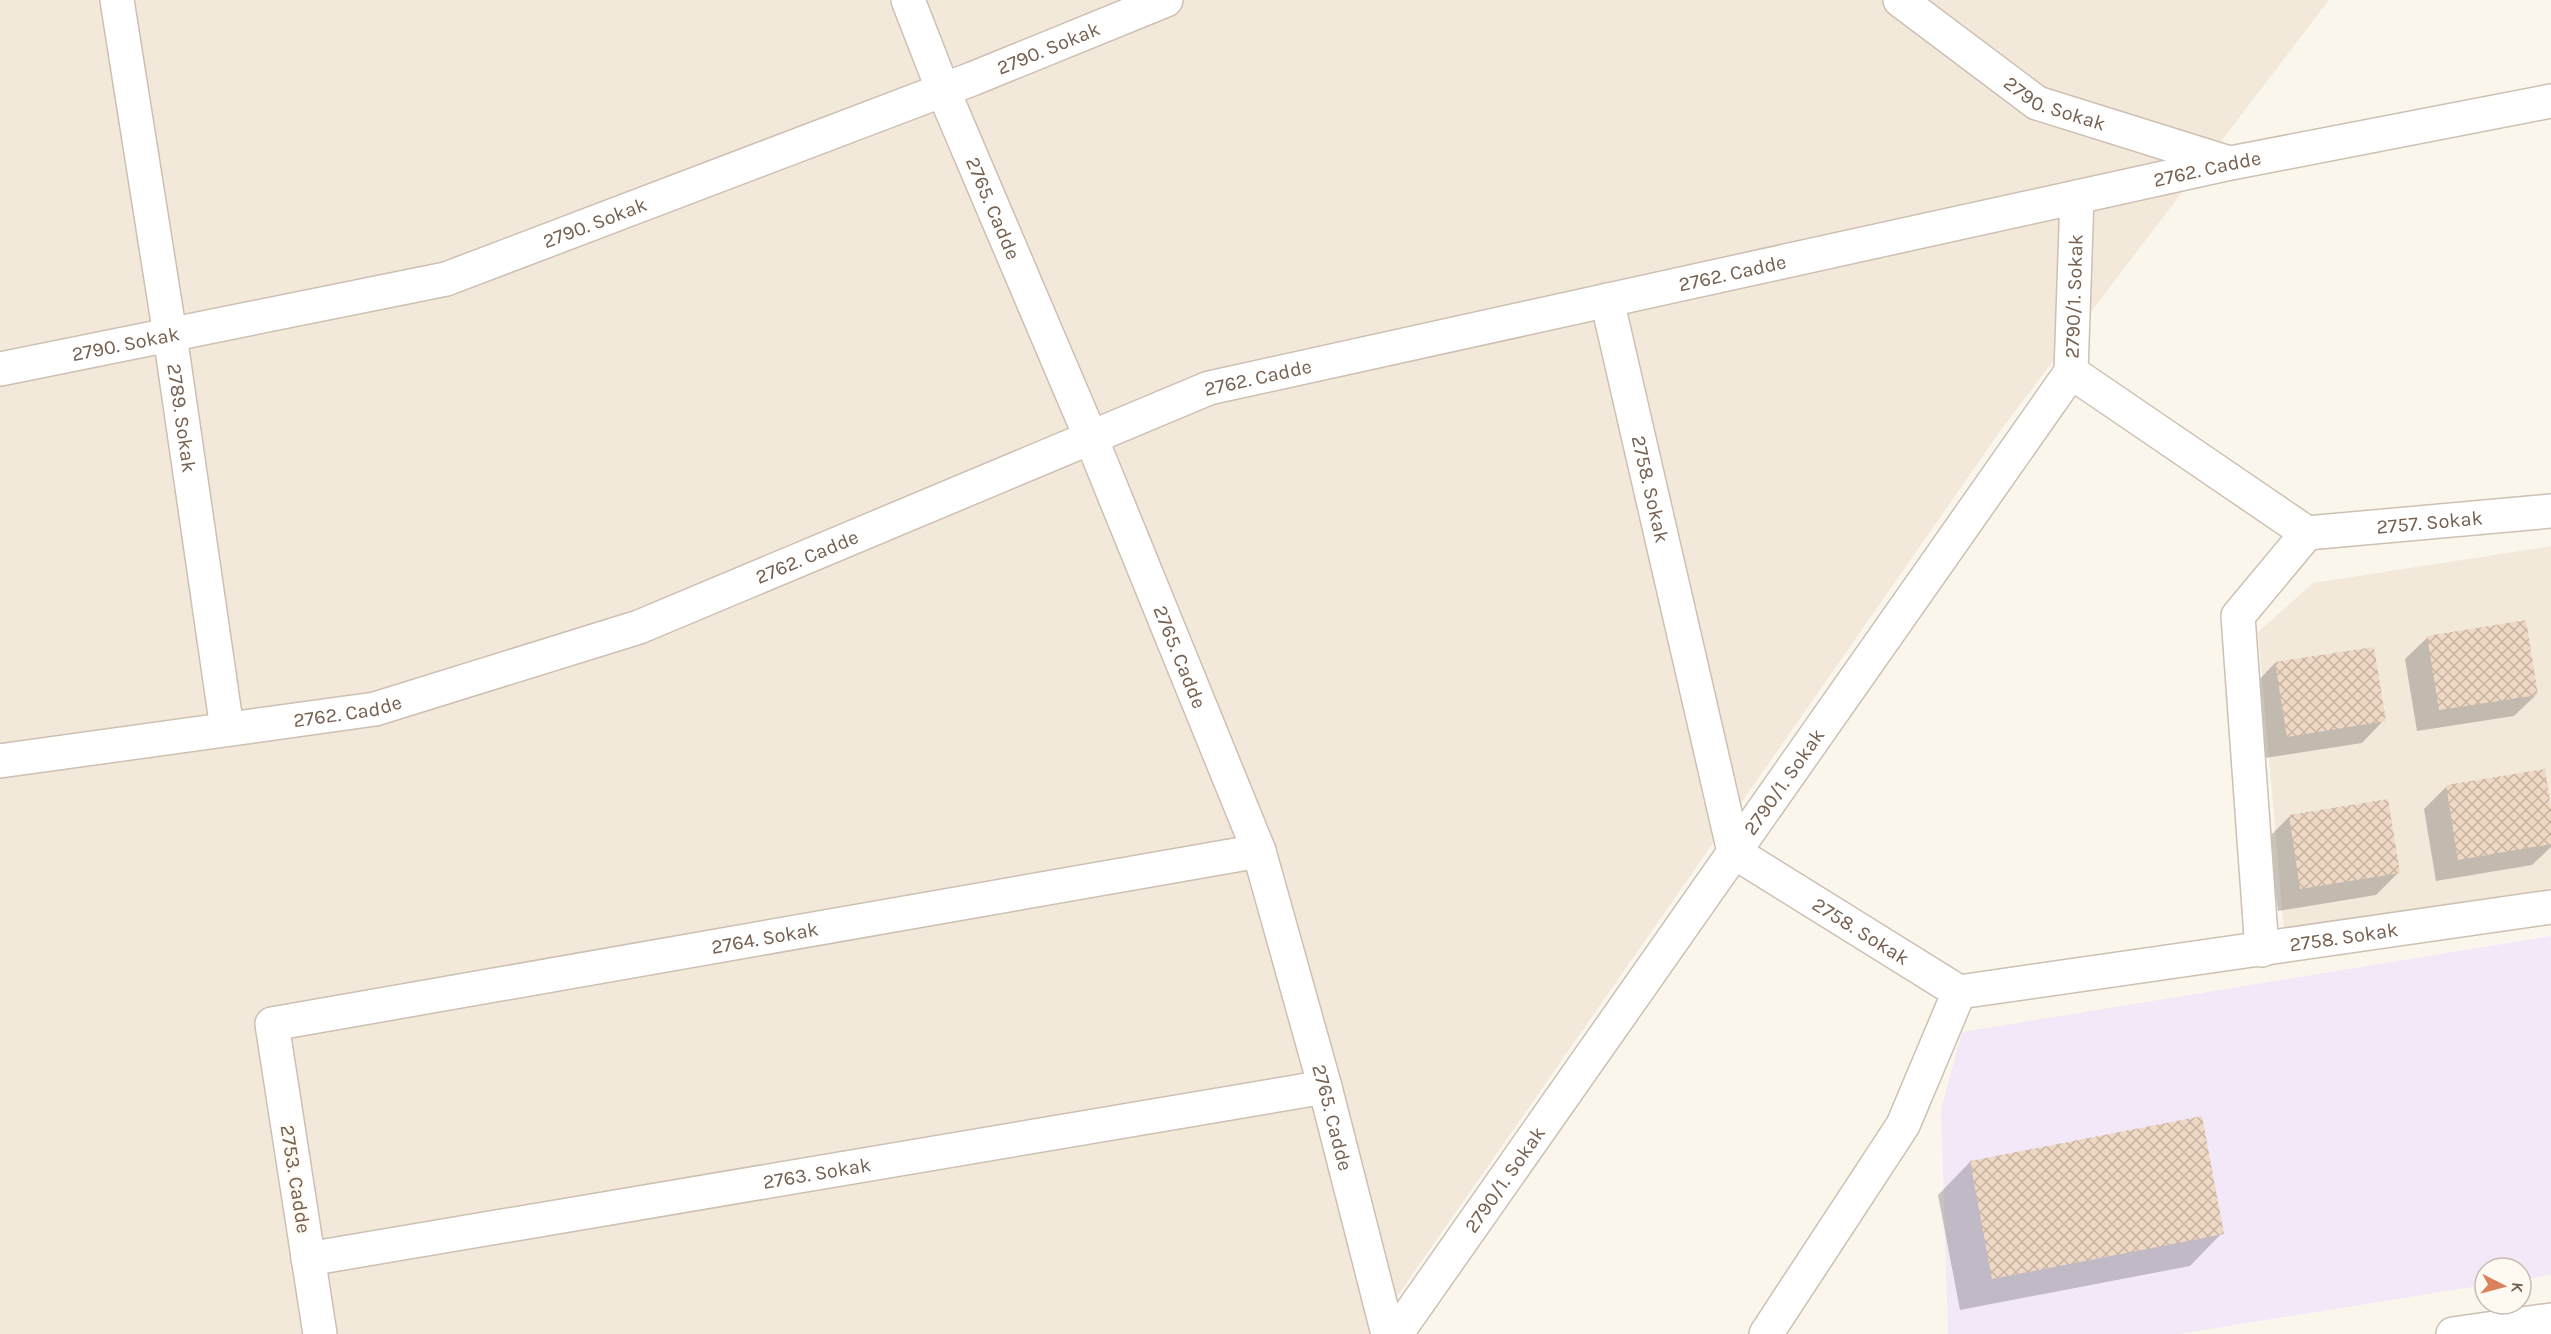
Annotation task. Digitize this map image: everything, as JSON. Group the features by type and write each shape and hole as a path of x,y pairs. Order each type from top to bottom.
{"street":[{"name":"2789. Sokak","path":"117,0 170,335 227,729"},
{"name":"2765. Cadde","path":"908,0 942,90 1091,438 1259,851 1325,1087 1388,1334"},
{"name":"2790. Sokak","path":"0,369 446,279 942,90 1166,0"},
{"name":"2790. Sokak","path":"1900,0 2037,103 2231,164"},
{"name":"2762. Cadde","path":"0,761 375,709 639,627 1209,388 2231,164 2551,101"},
{"name":"2790/1. Sokak","path":"1396,1334 2071,372 2077,197"},
{"name":"2758. Sokak","path":"1607,300 1734,852 1959,992 2551,907"},
{"path":"2071,372 2307,532 2238,616 2262,950"},
{"name":"2757. Sokak","path":"2307,532 2551,511"},
{"name":"2764. Sokak","path":"272,1024 1259,851"},
{"path":"1766,1334 1903,1125 1959,992"},
{"name":"2753. Cadde","path":"272,1024 320,1334"},
{"name":"2763. Sokak","path":"308,1259 1325,1087"},
{"path":"2453,1334 2551,1320"}],"shaded area":[{"path":"0,0 2329,0 2003,427 1371,1334 0,1334"},
{"path":"2551,546 2551,890 2284,932 2258,632 2313,583"},
{"path":"2551,936 2551,1275 2533,1278 2533,1256 2473,1256 2473,1287 2178,1334 1948,1334 1941,1109 1962,1032"}],"building":[{"path":"2526,620 2538,695 2439,710 2427,636"},
{"path":"2374,647 2386,721 2287,737 2275,662"},
{"path":"2545,769 2551,809 2551,844 2458,860 2446,785"},
{"path":"2388,799 2400,873 2300,889 2289,815"},
{"path":"2202,1116 2224,1234 1992,1279 1970,1161"}]}
